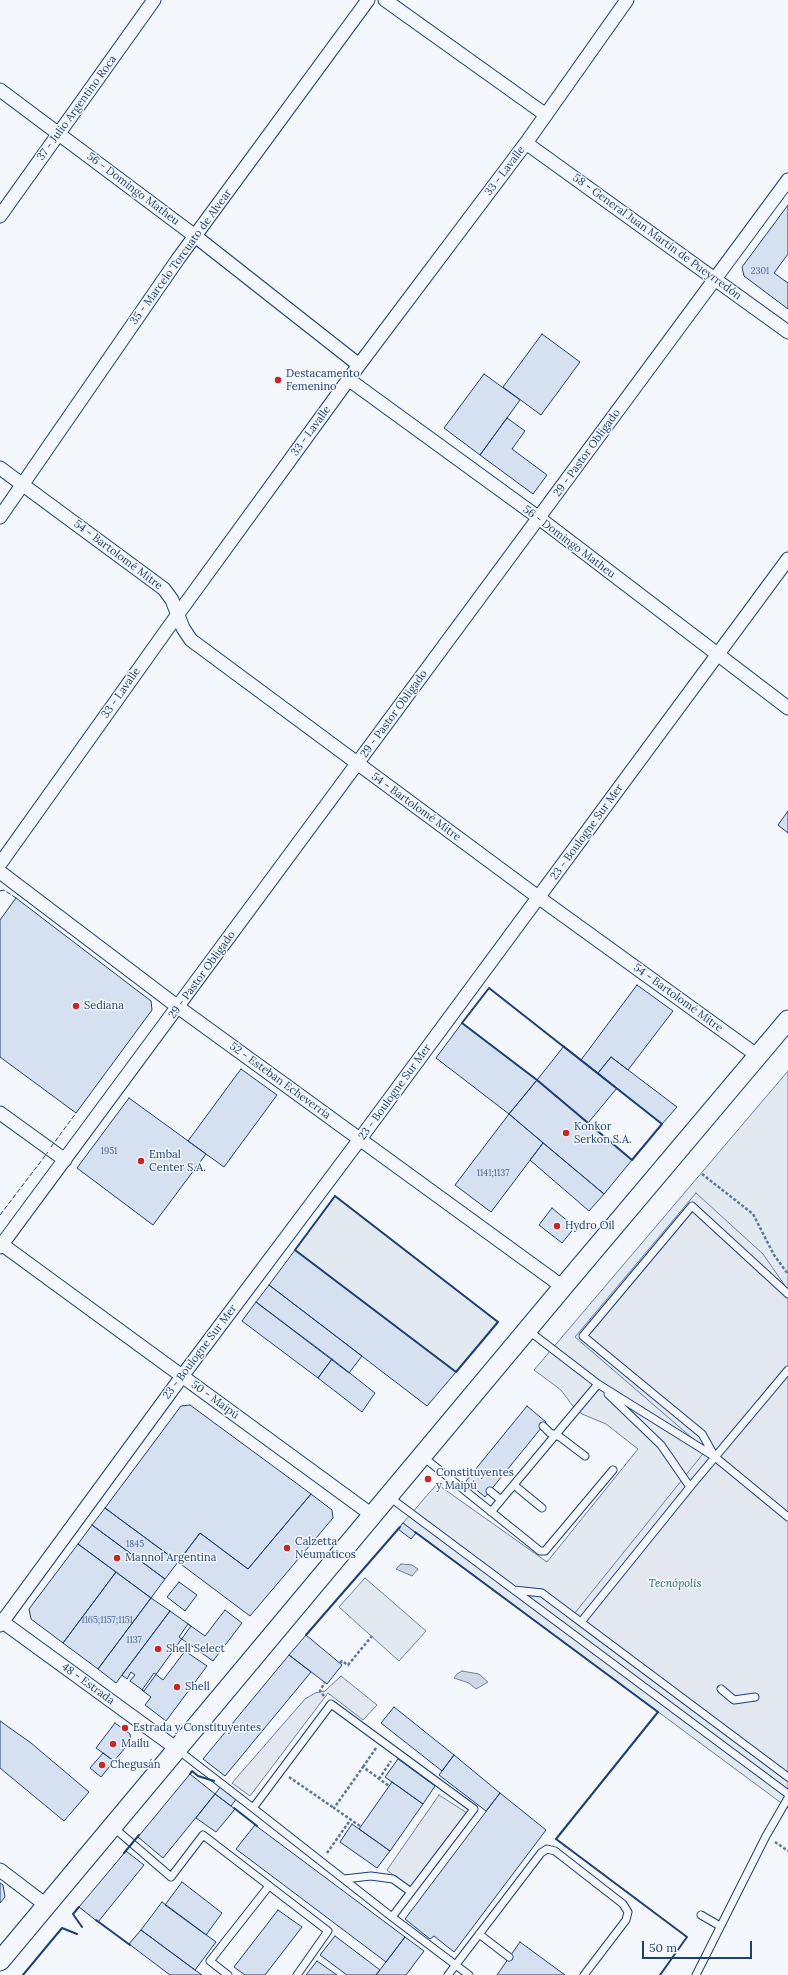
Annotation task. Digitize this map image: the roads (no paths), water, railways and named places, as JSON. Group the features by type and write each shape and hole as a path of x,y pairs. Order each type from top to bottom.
{"main road":[{"path":"0,1961 527,1329 788,1020"}],"street":[{"name":"37 - Julio Argentino Roca","path":"0,216 154,0"},
{"name":"35 - Marcelo Torcuato de Alvear","path":"0,517 21,484 195,236 368,0"},
{"path":"385,0 546,115"},
{"name":"33 - Lavalle","path":"0,864 178,614 359,365 526,143 627,0"},
{"name":"56 - Domingo Matheu","path":"0,90 195,236 359,365"},
{"name":"58 - General Juan Martín de Pueyrredón","path":"526,143 716,278 788,332"},
{"name":"29 - Pastor Obligado","path":"1,1245 788,180"},
{"name":"56 - Domingo Matheu","path":"348,380 539,518 788,708"},
{"name":"54 - Bartolomé Mitre","path":"0,468 164,589 172,600 182,628 191,640 538,897 758,1056"},
{"name":"23 - Boulogne Sur Mer","path":"1,1622 182,1375 360,1139 788,559"},
{"name":"52 - Esteban Echeverría","path":"0,872 178,1007 563,1287"},
{"path":"0,1112 64,1160"},
{"name":"50 - Maipú","path":"1,1245 182,1375 372,1515"},
{"name":"48 - Estrada","path":"1,1622 177,1749"},
{"path":"0,1870 46,1905"}],"lane":[{"path":"715,1457 702,1434 583,1336 692,1206 788,1294"},
{"path":"527,1329 598,1384 715,1457 788,1517"},
{"path":"581,1622 690,1487 788,1370"},
{"path":"491,1512 598,1384"},
{"path":"598,1384 661,1445 690,1487"},
{"path":"542,1426 585,1456"},
{"path":"422,1455 540,1551 544,1551 613,1470"},
{"path":"514,1485 542,1508"},
{"path":"490,1490 501,1500"},
{"path":"388,1496 788,1794"},
{"path":"514,1590 542,1593 788,1777"},
{"path":"720,1689 734,1700 755,1697"},
{"path":"253,1808 331,1704 474,1809 392,1917"},
{"path":"177,1749 344,1880 469,1975"},
{"path":"696,1975 766,1836 788,1798"},
{"path":"112,1826 171,1877 203,1835 328,1931 297,1975"},
{"path":"448,1975 541,1853 547,1849 555,1851 623,1904 628,1912 626,1920 584,1975"},
{"path":"344,1880 371,1876 393,1879 411,1892"},
{"path":"228,1975 210,1961 269,1886"},
{"path":"701,1915 720,1926"},
{"path":"479,1934 510,1957"}],"place":[{"name":"Destacamento Femenino","path":"278,380"},
{"name":"Sediana","path":"76,1006"},
{"name":"Konkor Serkon S.A.","path":"566,1133"},
{"name":"Embal Center S.A.","path":"141,1161"},
{"name":"Hydro Oil","path":"557,1226"},
{"name":"Constituyentes y Maipú","path":"428,1479"},
{"name":"Calzetta Neumaticos","path":"287,1548"},
{"name":"Mannol Argentina","path":"117,1558"},
{"name":"Shell Select","path":"158,1649"},
{"name":"Shell","path":"177,1687"},
{"name":"Estrada y Constituyentes","path":"125,1728"},
{"name":"Mailu","path":"113,1744"},
{"name":"Chegusán","path":"102,1765"}],"park label":[{"name":"Tecnópolis","path":"675,1584"}]}
